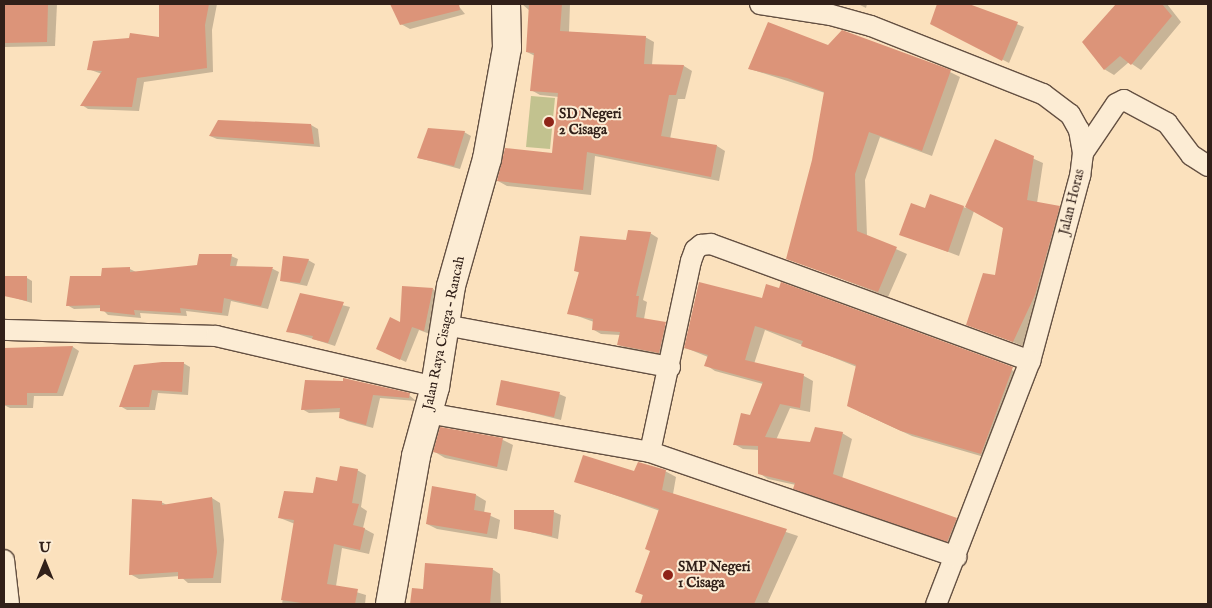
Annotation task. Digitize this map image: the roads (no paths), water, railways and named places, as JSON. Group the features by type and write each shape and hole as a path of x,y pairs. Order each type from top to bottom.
{"main road":[{"name":"Jalan Raya Cisaga – Rancah","path":"390,604 427,413 435,387 451,286 487,159 507,48 506,4"}],"street":[{"name":"Jalan Horas","path":"760,4 851,19 1042,94 1070,114 1079,130 1084,152 1030,361 956,557 936,604"},
{"path":"1084,152 1116,104 1124,100 1168,123 1191,155 1208,166"},
{"path":"650,452 695,250 701,245 711,244 1030,361"},
{"path":"446,325 670,367"},
{"path":"4,330 216,336 435,387"},
{"path":"427,413 650,452 956,557"},
{"path":"4,560 9,604"}],"place":[{"name":"SD Negeri 2 Cisaga","path":"549,122"},
{"name":"SMP Negeri 1 Cisaga","path":"668,575"}]}
